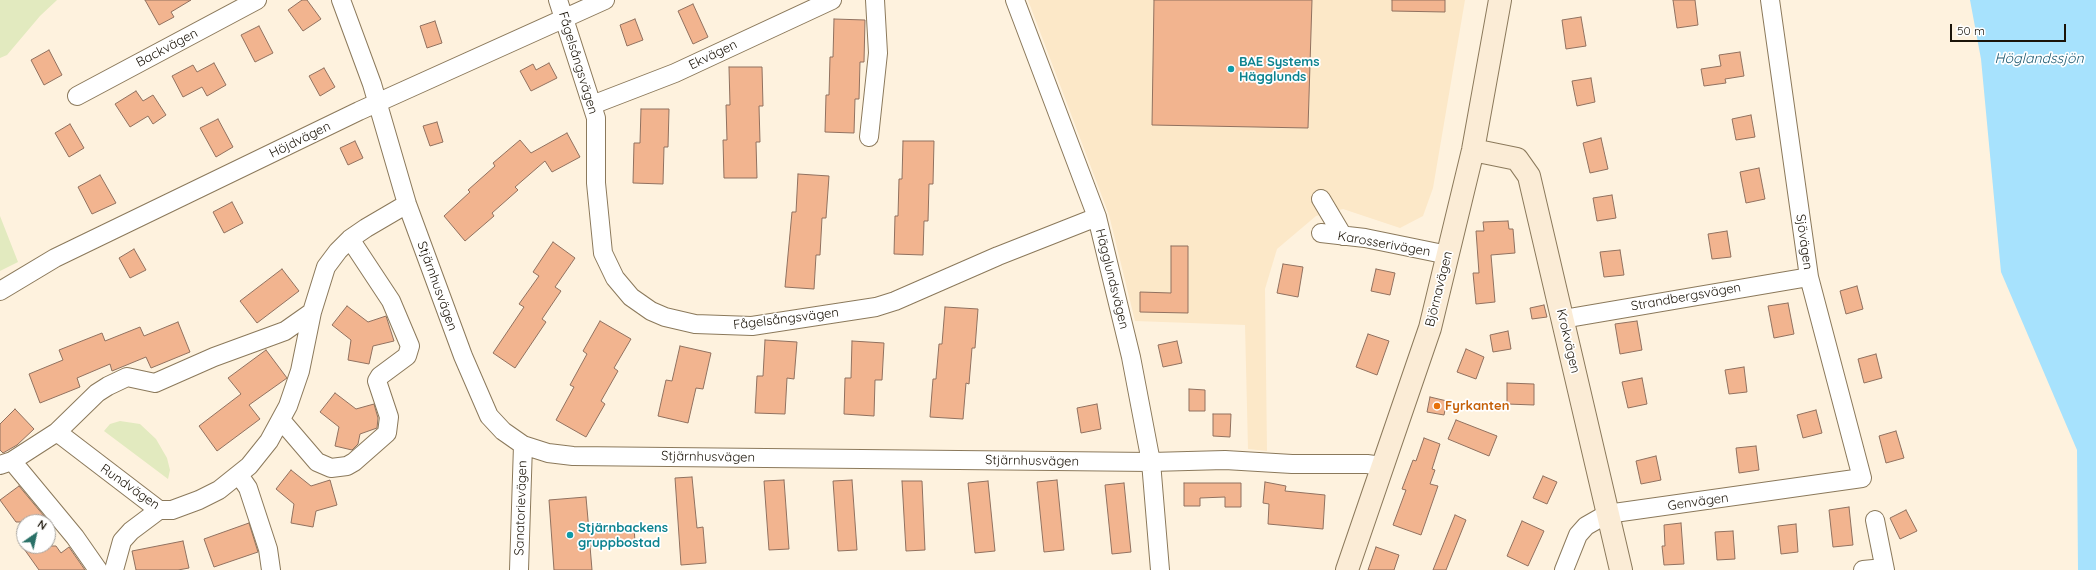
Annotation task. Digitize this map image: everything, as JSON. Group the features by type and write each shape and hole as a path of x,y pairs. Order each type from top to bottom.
{"main road":[{"name":"Björnavägen","path":"1347,570 1430,328 1473,150 1500,0"},
{"name":"Krokvägen","path":"1473,150 1509,156 1517,159 1526,169 1538,212 1621,570"}],"street":[{"name":"Backvägen","path":"77,96 257,0"},
{"name":"Stjärnhusvägen","path":"341,0 378,103 407,204 463,356 486,410 495,424 523,445 548,453 573,456 1151,462 1225,460 1292,464 1367,464 1382,466"},
{"name":"Fågelsångsvägen","path":"558,0 596,118 596,183 599,220 606,261 615,278 631,297 651,311 665,318 722,326 752,326 876,307 896,301 998,256 1097,217"},
{"name":"Höjdvägen","path":"0,291 54,258 378,103 605,0"},
{"name":"Ekvägen","path":"592,105 675,73 832,0"},
{"path":"869,137 878,53 875,0"},
{"name":"Hägglundsvägen","path":"1015,0 1097,217 1131,357 1151,462 1160,570"},
{"name":"Sjövägen","path":"1770,0 1809,277 1862,478"},
{"path":"1321,199 1343,236"},
{"name":"Rundvägen","path":"57,432 159,510 172,510 199,500 218,490 249,466 269,441 281,420 300,371 312,312 326,267 338,251 350,239 407,204"},
{"name":"Karosserivägen","path":"1321,233 1365,238 1448,255"},
{"path":"281,420 317,462 331,468 347,466 359,459 387,433 389,418 377,381 380,376 407,356 410,346 391,301 350,239"},
{"name":"Strandbergsvägen","path":"1563,319 1809,277"},
{"path":"98,570 75,537 6,463 57,432 97,393 114,383 127,377 155,383 214,358 285,331 312,312"},
{"name":"Sanatorievägen","path":"519,570 523,445"},
{"path":"239,475 248,488 268,549 271,570"},
{"name":"Genvägen","path":"1564,570 1578,535 1586,526 1607,514 1862,478"},
{"path":"114,570 122,541 130,531 159,510"},
{"path":"1863,570 1885,569 1875,520"}],"shaded area":[{"path":"1028,0 1465,0 1433,188 1423,216 1400,228 1343,209 1316,216 1277,249 1265,289 1267,451 1248,449 1245,325 1135,321 1109,215"}],"green space":[{"path":"0,0 57,0 40,16 7,55 0,58"},
{"path":"0,216 18,262 0,271"},
{"path":"120,421 140,424 156,439 167,458 170,470 168,479 104,431 110,424"}],"water":[{"name":"Höglandssjön","path":"1970,0 2096,0 2096,570 2078,570 2077,450 2001,272 1981,59"}],"building":[{"path":"145,0 191,0 171,12 174,17 159,25"},
{"path":"302,0 307,0 321,19 303,31 288,10"},
{"name":"BAE Systems Hägglunds","path":"1154,0 1312,0 1308,128 1152,125"},
{"path":"1392,0 1445,0 1445,12 1392,11"},
{"path":"1673,0 1695,0 1698,25 1677,28"},
{"path":"693,4 708,37 693,44 678,11"},
{"path":"1581,17 1586,46 1566,49 1562,20"},
{"path":"635,19 643,40 627,46 620,25"},
{"path":"834,19 865,20 864,62 860,62 859,99 855,99 854,133 825,132 826,95 829,95 830,57 833,57"},
{"path":"435,21 442,43 427,48 420,26"},
{"path":"259,26 273,53 255,62 241,35"},
{"path":"49,50 62,75 44,85 31,60"},
{"path":"1740,52 1744,76 1725,79 1726,83 1704,86 1701,69 1721,66 1719,55"},
{"path":"214,63 226,85 207,96 202,87 183,97 172,76 193,65 197,72"},
{"path":"549,63 557,78 531,91 520,71 533,64 536,70"},
{"path":"729,67 762,67 763,106 759,106 760,142 756,142 757,178 724,178 723,140 727,140 726,105 730,105"},
{"path":"324,68 335,87 320,96 309,76"},
{"path":"1591,78 1595,102 1577,106 1572,81"},
{"path":"136,91 143,101 153,95 166,115 153,124 148,116 130,127 115,104"},
{"path":"641,109 669,109 668,147 664,147 663,184 633,183 634,143 640,143"},
{"path":"1751,115 1755,137 1736,140 1732,119"},
{"path":"218,119 233,147 216,157 200,128"},
{"path":"437,122 443,142 430,146 423,126"},
{"path":"70,124 84,148 69,157 55,133"},
{"path":"567,133 580,157 552,172 545,161 515,187 518,190 492,213 494,216 465,241 444,216 470,192 468,190 495,166 493,163 520,140 531,153"},
{"path":"1601,138 1608,169 1590,173 1583,143"},
{"path":"355,141 363,158 348,165 340,148"},
{"path":"903,141 934,141 933,184 929,184 928,221 924,221 923,255 894,254 895,216 898,216 899,179 902,179"},
{"path":"1759,168 1765,199 1746,203 1740,172"},
{"path":"798,174 829,176 826,218 822,218 820,255 816,255 814,289 785,287 792,212 796,212"},
{"path":"100,175 116,203 92,214 78,187"},
{"path":"1612,195 1616,218 1597,221 1593,198"},
{"path":"232,202 243,223 224,233 213,212"},
{"path":"1508,221 1509,229 1513,229 1515,253 1491,255 1495,302 1476,304 1473,273 1479,273 1476,231 1484,231 1483,222"},
{"path":"1727,231 1731,257 1712,259 1708,234"},
{"path":"553,242 575,258 555,287 561,291 542,319 546,322 515,368 493,353 524,307 519,304 539,276 533,272"},
{"path":"1171,246 1188,246 1188,313 1140,312 1140,292 1171,293"},
{"path":"134,249 146,270 130,278 119,258"},
{"path":"1620,250 1624,275 1604,277 1600,252"},
{"path":"1283,264 1303,267 1298,297 1277,293"},
{"path":"282,269 299,291 257,323 240,301"},
{"path":"1376,269 1395,273 1390,295 1371,291"},
{"path":"1857,286 1863,309 1846,314 1840,291"},
{"path":"1788,303 1794,334 1774,338 1768,306"},
{"path":"1544,305 1547,317 1532,319 1530,308"},
{"path":"347,306 368,322 386,316 394,341 373,346 369,364 348,360 351,340 332,325"},
{"path":"945,307 978,309 975,348 972,348 969,384 966,383 963,419 930,417 933,379 936,379 939,344 942,344"},
{"path":"600,321 631,339 614,368 618,371 601,401 605,404 586,437 556,420 574,387 570,385 587,354 583,351"},
{"path":"1637,321 1642,350 1620,354 1615,324"},
{"path":"178,322 190,352 151,368 146,357 112,371 110,364 77,378 80,387 40,403 29,374 63,360 59,350 102,333 105,341 140,327 144,336"},
{"path":"1508,331 1511,349 1493,352 1490,335"},
{"path":"1368,334 1389,341 1377,375 1356,367"},
{"path":"765,340 797,342 794,379 787,378 785,414 755,413 757,376 763,376"},
{"path":"852,341 884,343 882,380 875,380 874,416 844,414 845,378 851,378"},
{"path":"1177,341 1182,363 1163,367 1158,345"},
{"path":"680,346 711,353 703,389 696,388 688,423 658,416 666,380 672,381"},
{"path":"1466,349 1484,357 1476,379 1457,372"},
{"path":"266,350 287,378 249,405 260,419 217,451 199,426 241,394 228,378"},
{"path":"1876,354 1882,378 1864,383 1858,359"},
{"path":"1744,367 1747,392 1729,394 1725,370"},
{"path":"1642,378 1647,404 1628,408 1622,382"},
{"path":"1507,383 1534,384 1534,405 1507,404"},
{"path":"1189,389 1205,390 1205,411 1189,411"},
{"path":"335,393 356,409 374,404 378,418 377,428 360,434 358,444 352,450 335,446 339,427 320,412"},
{"name":"Fyrkanten","path":"1430,397 1447,401 1444,415 1427,412"},
{"path":"1097,404 1101,429 1081,433 1077,408"},
{"path":"15,409 34,429 17,445 3,453 0,450 0,424"},
{"path":"1816,410 1822,433 1803,438 1797,415"},
{"path":"1213,414 1231,414 1230,437 1213,436"},
{"path":"1456,420 1497,436 1489,456 1448,439"},
{"path":"1896,431 1904,458 1886,463 1879,436"},
{"path":"1424,438 1440,444 1432,469 1435,470 1430,484 1438,486 1421,535 1393,525 1406,490 1402,489 1413,460 1416,461"},
{"path":"1756,446 1759,470 1739,473 1736,448"},
{"path":"1656,456 1661,480 1641,484 1636,461"},
{"path":"291,470 311,486 330,480 337,505 316,511 313,527 291,523 294,504 276,489"},
{"path":"1543,476 1557,482 1547,504 1533,498"},
{"path":"692,477 697,528 703,527 706,563 681,565 675,478"},
{"path":"784,480 789,549 769,550 764,481"},
{"path":"852,480 857,550 838,551 833,481"},
{"path":"1057,480 1064,550 1044,552 1037,482"},
{"path":"902,481 922,481 925,550 906,551"},
{"path":"988,481 995,551 975,553 968,483"},
{"path":"1265,482 1286,486 1285,491 1325,495 1323,529 1268,524 1269,504 1263,503"},
{"path":"1124,483 1131,552 1112,554 1105,485"},
{"path":"1184,483 1241,483 1241,507 1225,507 1225,497 1200,498 1200,506 1184,506"},
{"path":"19,486 42,514 16,514 16,522 0,500"},
{"name":"Stjärnbackens gruppbostad","path":"586,497 589,531 634,527 635,542 590,546 592,570 554,570 549,500"},
{"path":"1849,507 1853,545 1833,547 1829,510"},
{"path":"1906,510 1917,531 1900,539 1890,518"},
{"path":"1455,515 1466,520 1446,570 1433,570"},
{"path":"1522,521 1544,531 1528,566 1507,556"},
{"path":"249,523 258,552 214,567 204,539"},
{"path":"1681,523 1684,564 1664,565 1662,546 1665,546 1664,525"},
{"path":"1796,524 1798,552 1781,554 1778,526"},
{"path":"1733,531 1735,559 1717,560 1715,532"},
{"path":"183,541 189,568 178,570 136,570 132,551"},
{"path":"56,546 61,553 69,547 85,570 39,570 28,554 56,554"},
{"path":"1376,547 1399,555 1394,570 1368,570"}],"place":[{"name":"BAE Systems Hägglunds","path":"1231,69"},
{"name":"Fyrkanten","path":"1437,406"},
{"name":"Stjärnbackens gruppbostad","path":"570,535"}]}
